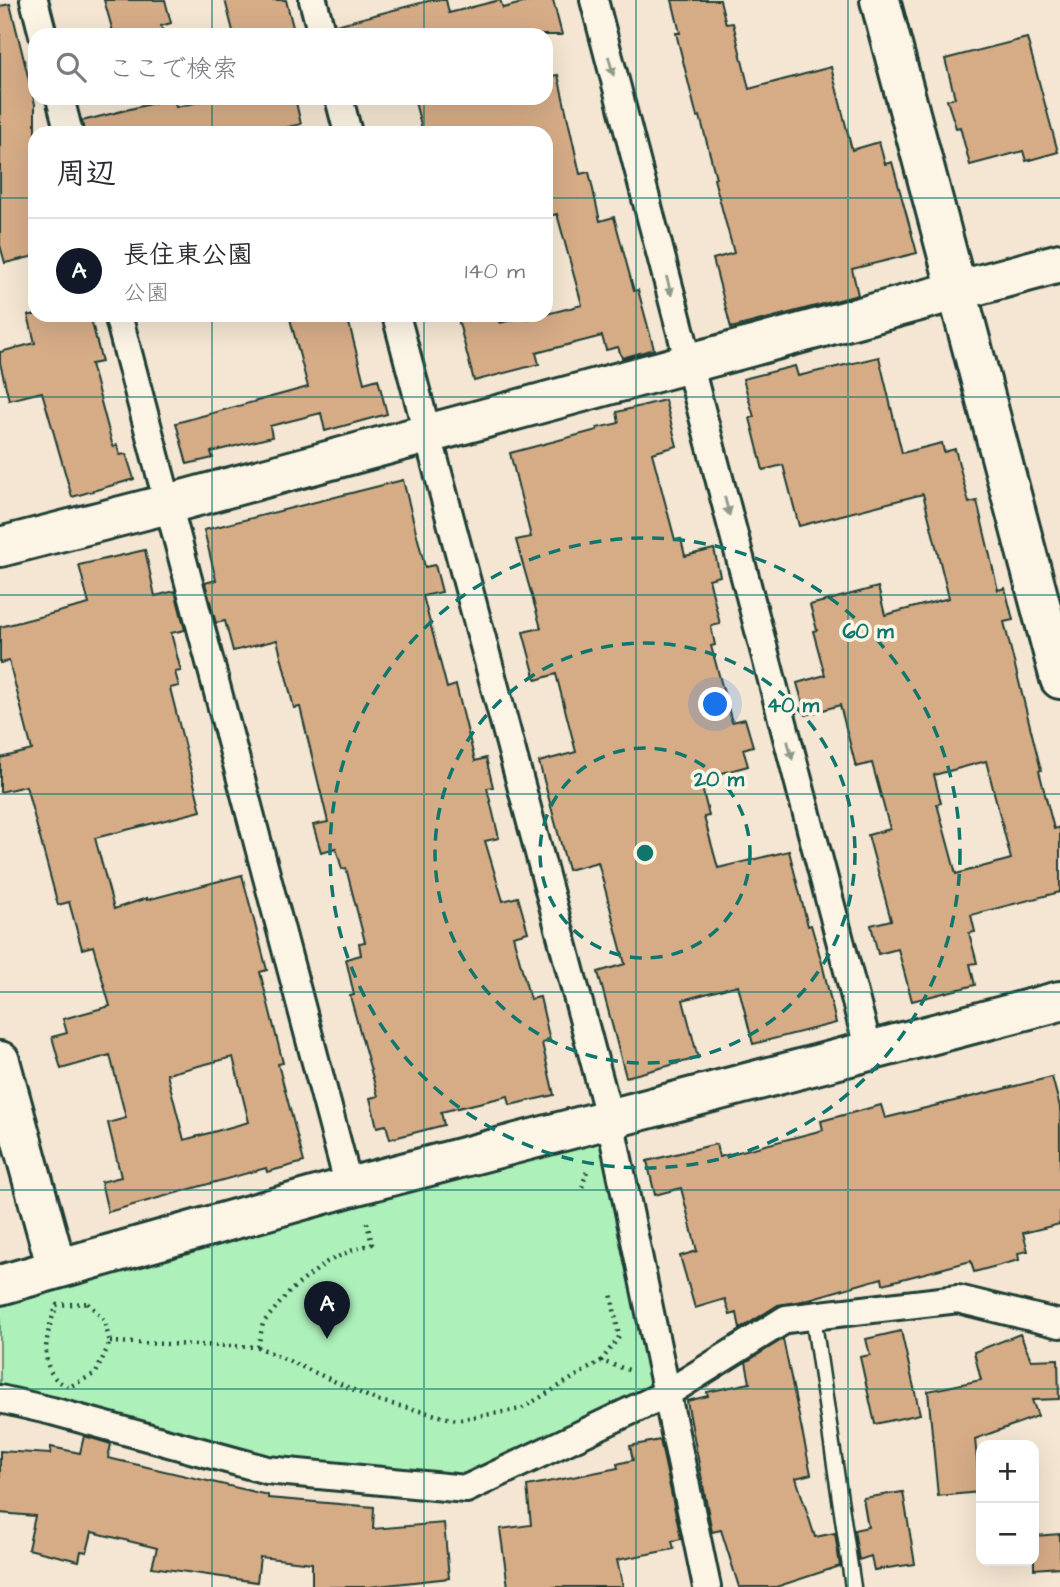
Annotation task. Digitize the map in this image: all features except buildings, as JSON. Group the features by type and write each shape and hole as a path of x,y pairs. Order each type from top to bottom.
{"street":[{"path":"34,0 41,28"},
{"path":"313,0 320,28"},
{"path":"594,0 869,1051"},
{"path":"880,0 1060,680"},
{"path":"62,105 67,126"},
{"path":"341,105 346,126"},
{"path":"0,547 1060,263"},
{"path":"120,322 357,1203"},
{"path":"398,322 610,1121 708,1587"},
{"path":"0,1285 57,1269 357,1203 610,1121 1060,1001"},
{"path":"0,1061 57,1269"},
{"path":"0,1399 267,1470 466,1489 666,1394 786,1319 958,1299 1060,1325"}],"lane":[{"path":"813,1316 853,1587"}],"path":[{"path":"258,1347 263,1324 291,1290 327,1262 372,1244 357,1203"},
{"path":"110,1342 258,1347 376,1400 456,1420 521,1409 601,1361 619,1337 611,1293"},
{"path":"89,1303 104,1320 110,1342 96,1373 69,1387 54,1377 45,1353 48,1327 57,1305 89,1303"},
{"path":"601,1361 641,1374 666,1394"}],"green space":[{"path":"610,1120 666,1394 466,1489 267,1470 0,1399 0,1285"}],"place":[{"name":"長住東公園","path":"327,1339"}]}
